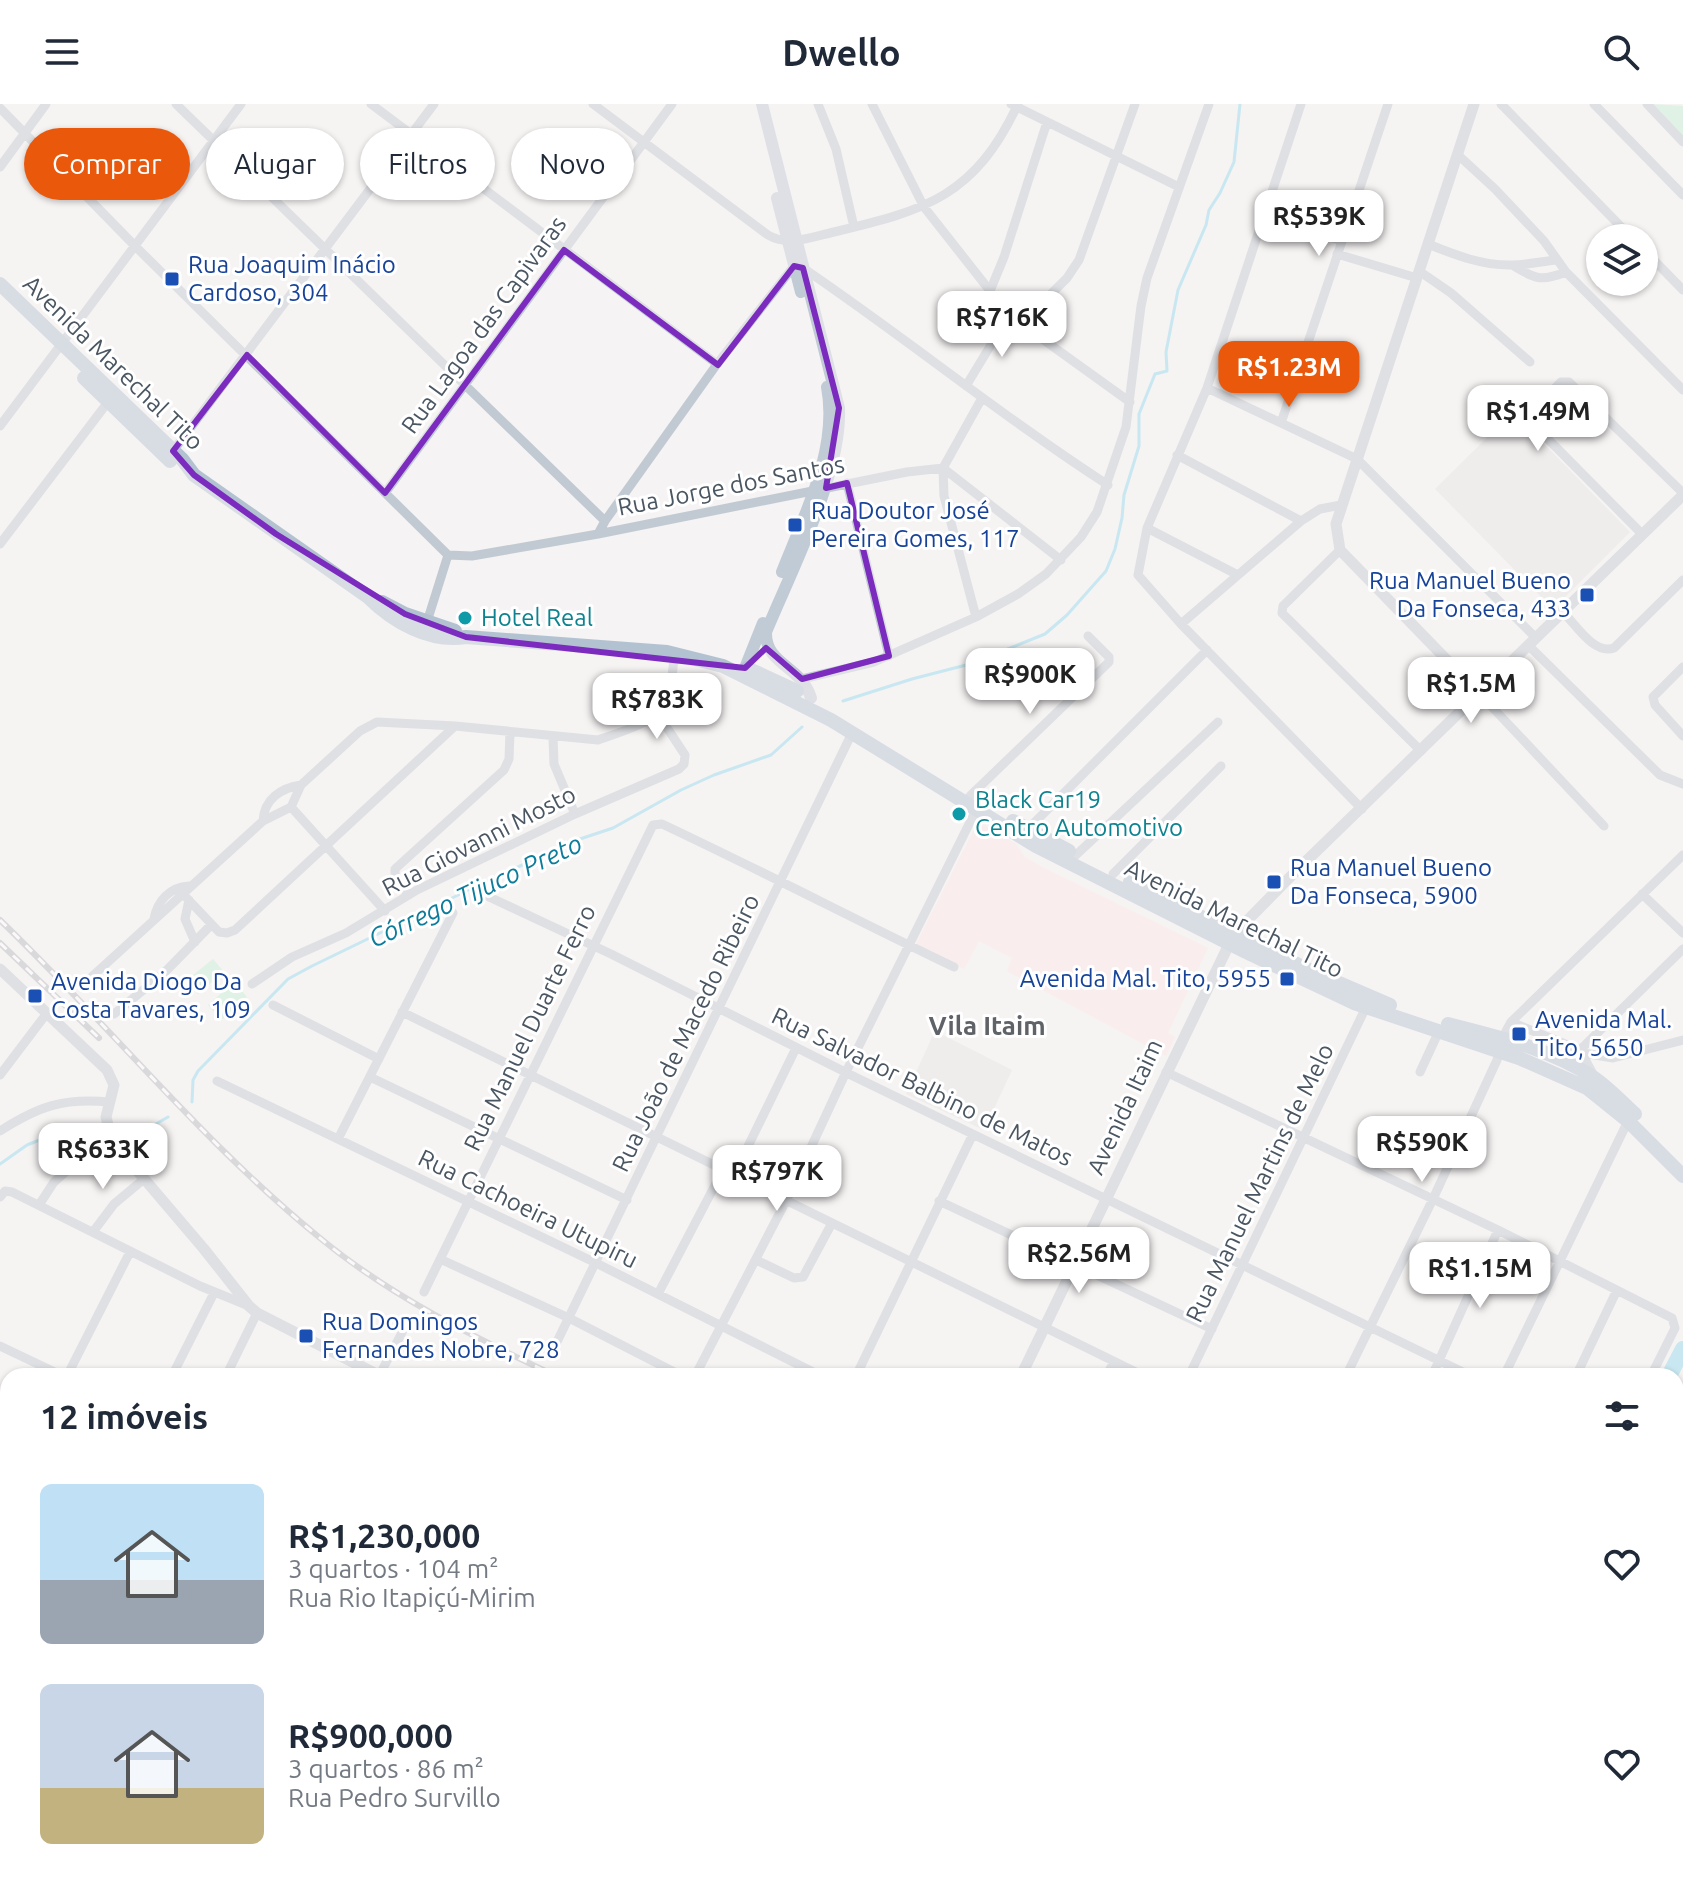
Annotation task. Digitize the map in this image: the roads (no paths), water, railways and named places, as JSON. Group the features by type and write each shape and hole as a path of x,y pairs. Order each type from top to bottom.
{"main road":[{"path":"754,104 799,267 831,411 819,490 766,632 770,650 802,679 811,698"},
{"path":"762,104 792,241"},
{"name":"Avenida Marechal Tito","path":"0,284 108,402 173,451 194,475"},
{"name":"Avenida Marechal Tito","path":"0,294 58,346 180,469 194,475 368,597 425,627 466,637 675,653 723,666 745,667 811,698 1027,830 1232,939 1369,997 1502,1045"},
{"path":"745,667 819,490"},
{"path":"745,667 759,652 770,650"},
{"name":"Avenida Marechal Tito","path":"745,667 1036,846 1366,1007 1439,1031 1502,1045 1538,1049 1590,1082 1645,1123 1683,1162"},
{"name":"Avenida Marechal Tito","path":"1590,1082 1683,1176"}],"street":[{"path":"28,128 46,104"},
{"path":"176,104 206,134"},
{"path":"223,128 241,104"},
{"path":"371,104 401,128"},
{"path":"415,128 434,104"},
{"path":"593,104 768,235 792,241 924,207 947,193 980,166 995,148 1015,105 1179,187"},
{"name":"Rua Lagoa das Capivaras","path":"385,493 672,104"},
{"path":"818,104 841,166 854,227"},
{"path":"872,104 924,207 1009,315 1130,402"},
{"path":"966,386 1009,315 1034,306 1050,295 1079,260 1135,104"},
{"path":"802,679 850,669 889,656 976,617 1018,594 1061,560 1081,537 1097,512 1126,427 1147,278 1209,104"},
{"path":"1301,104 1207,388 1147,528 1137,570 1139,579 1181,624 1362,809"},
{"path":"1281,423 1388,104"},
{"path":"1474,104 1341,505 1336,524 1340,550 1604,826"},
{"path":"1501,104 1618,224"},
{"path":"1594,104 1683,195"},
{"path":"1647,104 1683,142"},
{"path":"0,108 24,131"},
{"path":"990,291 1047,122"},
{"path":"0,167 24,133"},
{"path":"0,426 206,151"},
{"path":"1457,154 1495,189 1544,241 1566,272 1683,390"},
{"path":"495,198 717,364"},
{"path":"91,200 448,555 425,627"},
{"path":"274,200 605,521"},
{"path":"173,451 362,200"},
{"path":"1264,215 1342,241"},
{"path":"1428,244 1469,259 1512,265 1557,260"},
{"path":"1337,254 1418,274 1451,293 1530,362"},
{"path":"1658,264 1683,290"},
{"path":"1512,265 1544,280 1566,272"},
{"path":"598,534 717,364 799,267 867,312 982,398 1108,485"},
{"path":"1642,534 1531,421 1532,412 1561,382 1569,382 1683,494"},
{"path":"1207,388 1357,459 1660,775 1683,784"},
{"path":"976,617 944,496 943,468 982,398"},
{"path":"0,544 108,402"},
{"path":"1177,455 1301,521"},
{"path":"943,468 1061,560"},
{"name":"Rua Jorge dos Santos","path":"448,555 472,556 598,534 847,483 943,468"},
{"path":"847,483 889,656"},
{"name":"Avenida Itaim","path":"1025,1368 1232,939 1296,871 1683,494"},
{"path":"1181,624 1301,521 1320,509 1341,505"},
{"path":"1147,528 1236,574"},
{"path":"1340,550 1283,606 1282,611 1421,751"},
{"path":"1563,612 1598,648 1608,650 1614,648 1683,580"},
{"path":"970,796 1109,662 1109,657 1088,636"},
{"path":"1027,830 1207,650"},
{"path":"86,982 263,821 291,807 301,785 371,724 391,722 455,726 598,740 658,714 667,701 675,653"},
{"path":"1683,667 1653,697 1655,705 1683,736"},
{"name":"Rua Giovanni Mosto","path":"252,984 292,957 333,939 409,895 684,764 686,759 682,748 658,714"},
{"path":"1076,855 1218,722"},
{"path":"187,893 211,925 223,933 235,930 455,726"},
{"path":"409,895 395,879 395,869 504,770 509,759 510,732"},
{"name":"Rua João de Macedo Ribeiro","path":"553,1350 720,1011 852,733"},
{"path":"553,737 554,764 575,814"},
{"path":"1113,874 1221,766"},
{"path":"263,821 264,811 272,799 290,787 301,785"},
{"path":"291,807 385,911"},
{"path":"699,1368 787,1199 846,1072 976,810"},
{"name":"Rua Manuel Duarte Ferro","path":"424,1292 653,825 662,824 780,884"},
{"path":"1350,1368 1433,1199 1511,1022 1683,855"},
{"path":"780,884 954,967"},
{"path":"187,893 185,919 195,942"},
{"path":"1642,894 1683,933"},
{"name":"Rua Salvador Balbino de Matos","path":"485,895 1454,1368"},
{"path":"338,1139 453,913"},
{"path":"114,1014 164,973 211,925"},
{"path":"1582,1052 1683,949"},
{"path":"0,969 107,1070 114,1085 106,1117 116,1147 253,1309"},
{"path":"273,1005 379,1059"},
{"name":"Rua Manuel Martins de Melo","path":"1193,1368 1366,1007"},
{"path":"402,1012 1127,1368"},
{"path":"0,1075 47,1013"},
{"path":"1511,1022 1582,1052 1613,1058 1682,1043"},
{"path":"1420,1072 1439,1031"},
{"path":"735,1173 796,1048"},
{"path":"1582,1052 1590,1082"},
{"path":"1590,1082 1613,1058"},
{"path":"1166,1072 1498,1230 1675,1321 1675,1328 1655,1368"},
{"path":"370,1077 627,1200"},
{"name":"Rua Cachoeira Utupiru","path":"217,1081 596,1263 804,1368"},
{"path":"0,1131 20,1118 59,1102 109,1102"},
{"path":"1508,1368 1628,1121"},
{"path":"39,1205 54,1182 109,1133"},
{"path":"860,1368 973,1134"},
{"path":"658,1294 724,1168"},
{"path":"93,1232 106,1212 144,1179"},
{"path":"4,1194 39,1205 214,1293 253,1309 364,1368"},
{"path":"939,1201 1212,1329"},
{"path":"756,1260 794,1278 803,1277 832,1223"},
{"path":"1436,1368 1498,1230"},
{"path":"69,1368 130,1252"},
{"path":"440,1259 569,1318 666,1368"},
{"path":"1580,1368 1617,1290"},
{"path":"176,1368 214,1293"},
{"path":"229,1368 253,1309"},
{"path":"383,1368 406,1325"},
{"path":"0,1346 48,1368"},
{"path":"1111,1368 1114,1362"}],"waterway":[{"name":"Córrego Tijuco Preto","path":"843,701 970,664 1045,634 1067,615 1106,571 1115,549 1124,495 1139,446 1139,414 1155,374 1167,371 1166,352 1178,290 1206,225 1209,210 1234,162 1240,104"},
{"name":"Córrego Tijuco Preto","path":"192,1102 193,1080 198,1071 288,979 485,882 577,840 613,828 681,790 771,755 802,727"},
{"name":"Córrego Tijuco Preto","path":"112,1130 122,1130 126,1136 133,1137 168,1117"},
{"name":"Córrego Tijuco Preto","path":"0,1164 27,1145 42,1139 104,1131"},
{"path":"1673,1368 1683,1349"}],"railway":[{"path":"0,920 236,1163 320,1238 404,1297 540,1368"},
{"path":"0,943 99,1038"}],"place":[{"name":"Rua Joaquim Inácio Cardoso, 304","path":"172,279"},
{"name":"Rua Doutor José Pereira Gomes, 117","path":"795,525"},
{"name":"Rua Manuel Bueno Da Fonseca, 433","path":"1587,595"},
{"name":"Hotel Real","path":"465,618"},
{"name":"Black Car19 Centro Automotivo","path":"959,814"},
{"name":"Rua Manuel Bueno Da Fonseca, 5900","path":"1274,882"},
{"name":"Avenida Mal. Tito, 5955","path":"1287,979"},
{"name":"Avenida Diogo Da Costa Tavares, 109","path":"35,996"},
{"name":"Avenida Mal. Tito, 5650","path":"1519,1034"},
{"name":"Rua Domingos Fernandes Nobre, 728","path":"306,1336"}],"district":[{"name":"Vila Itaim","path":"987,1026"}]}
